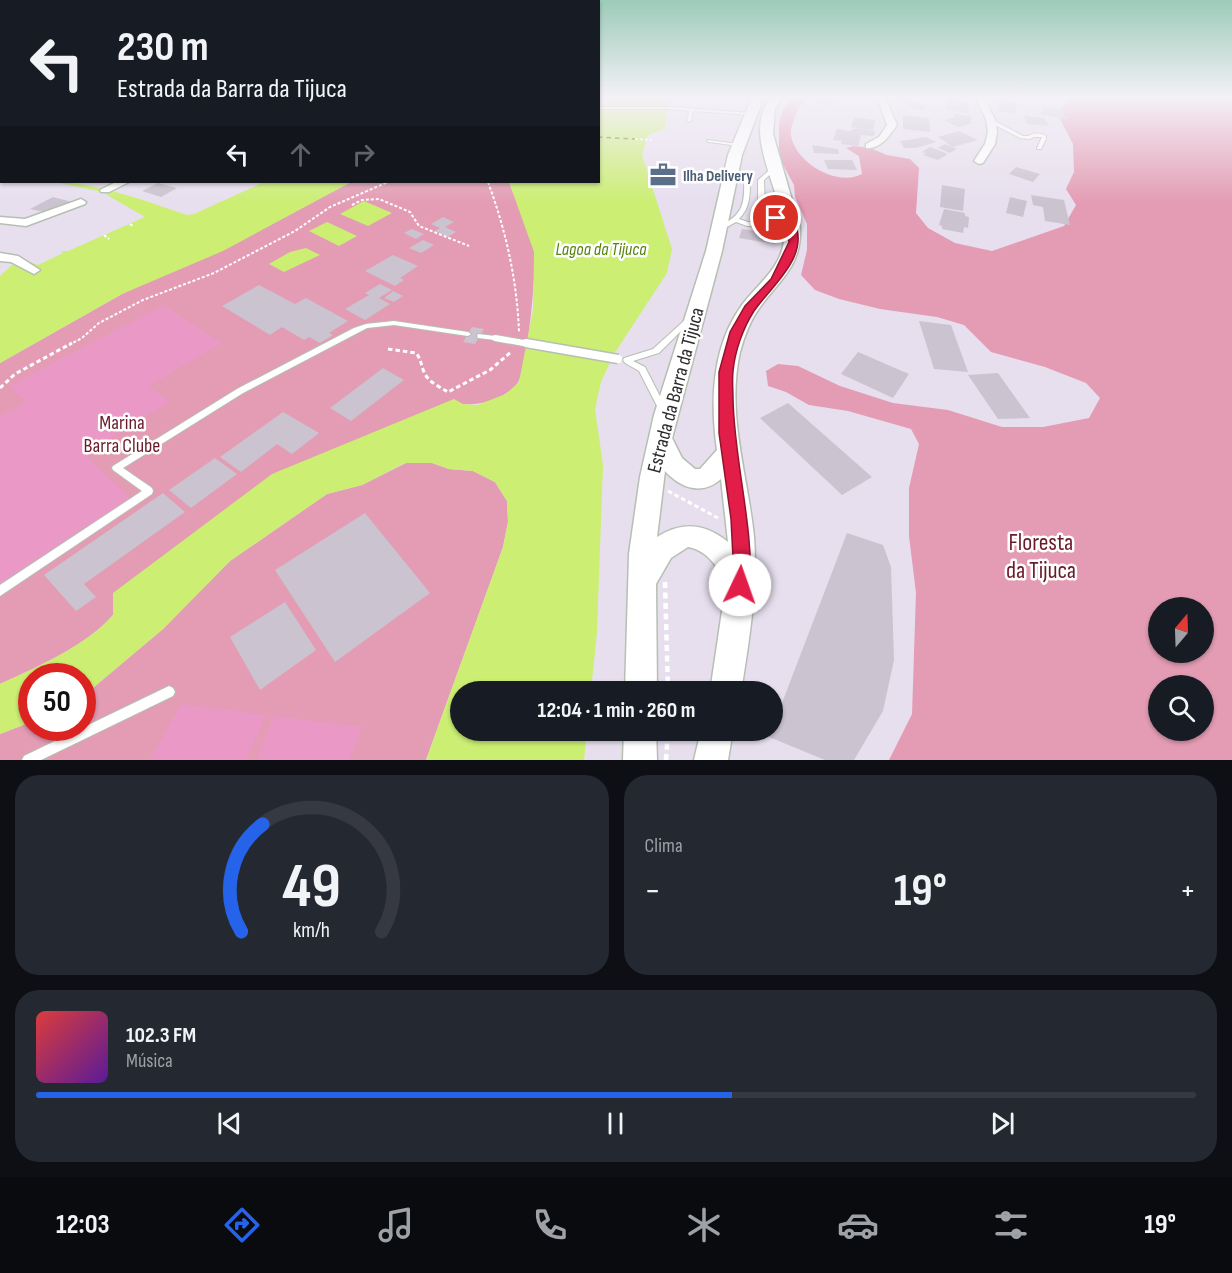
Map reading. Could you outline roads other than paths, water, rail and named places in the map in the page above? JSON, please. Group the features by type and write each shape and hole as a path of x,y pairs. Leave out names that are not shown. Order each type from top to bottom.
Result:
{"main road":[{"name":"Estrada da Barra da Tijuca","path":"641,681 641,584 645,519 660,438 693,315 714,251 735,156 744,132"},
{"path":"726,681 734,643 742,558 739,519 728,452 725,387 730,352 736,332 750,309 776,280 794,242 767,132"},
{"path":"735,156 743,148 750,146 763,148 773,162"},
{"path":"660,438 675,469 686,477 705,477 715,471 728,452"},
{"path":"641,584 653,561 666,544 684,536 694,536 711,543 726,556 740,585"},
{"path":"640,741 640,760"},
{"path":"711,760 715,741"}],"street":[{"path":"869,146 882,139 887,132"},
{"path":"979,161 987,153 992,132"},
{"path":"105,190 122,183"},
{"path":"0,220 26,223 81,202"},
{"path":"0,257 14,259 34,270"}],"lane":[{"path":"1013,132 1030,138 1033,135 1044,136 1039,148"},
{"path":"710,141 735,156 747,183 744,213 718,230"},
{"path":"736,220 761,225 760,180 773,162"},
{"path":"762,208 770,215 791,223"},
{"path":"623,360 656,351 693,315"},
{"path":"0,591 149,491 116,468 240,391 356,330 386,324 468,334"},
{"path":"480,336 623,360 642,369 665,414"},
{"path":"28,760 169,692"}],"water":[{"name":"Lagoa da Tijuca","path":"600,132 655,132 648,135 642,155 672,249 667,273 614,354 601,382 595,409 603,465 597,632 592,681 455,681 503,547 508,522 507,501 495,482 473,471 449,469 432,463 405,463 362,485 327,494 230,561 163,629 96,685 96,663 43,663 75,646 113,615 113,593 272,474 454,399 463,404 477,405 506,394 519,382 533,310 534,252 509,183 600,183"},
{"path":"60,183 104,189 187,215 194,214 262,183 349,183 223,251 122,294 0,363 0,276 12,265 24,260 38,265 63,253 61,251 68,251 145,217 102,192"},
{"path":"364,201 392,213 368,226 340,214"},
{"path":"327,222 357,236 339,246 309,231"},
{"path":"306,248 320,255 284,272 269,264 290,252"},
{"name":"Lagoa da Tijuca","path":"18,675 18,727 0,734 0,684"},
{"name":"Lagoa da Tijuca","path":"450,694 450,741 586,741 584,760 426,760"}],"place":[{"name":"Ilha Delivery","path":"663,175"}],"park label":[{"name":"Marina Barra Clube","path":"122,434"},
{"name":"Floresta da Tijuca","path":"1041,556"}]}
